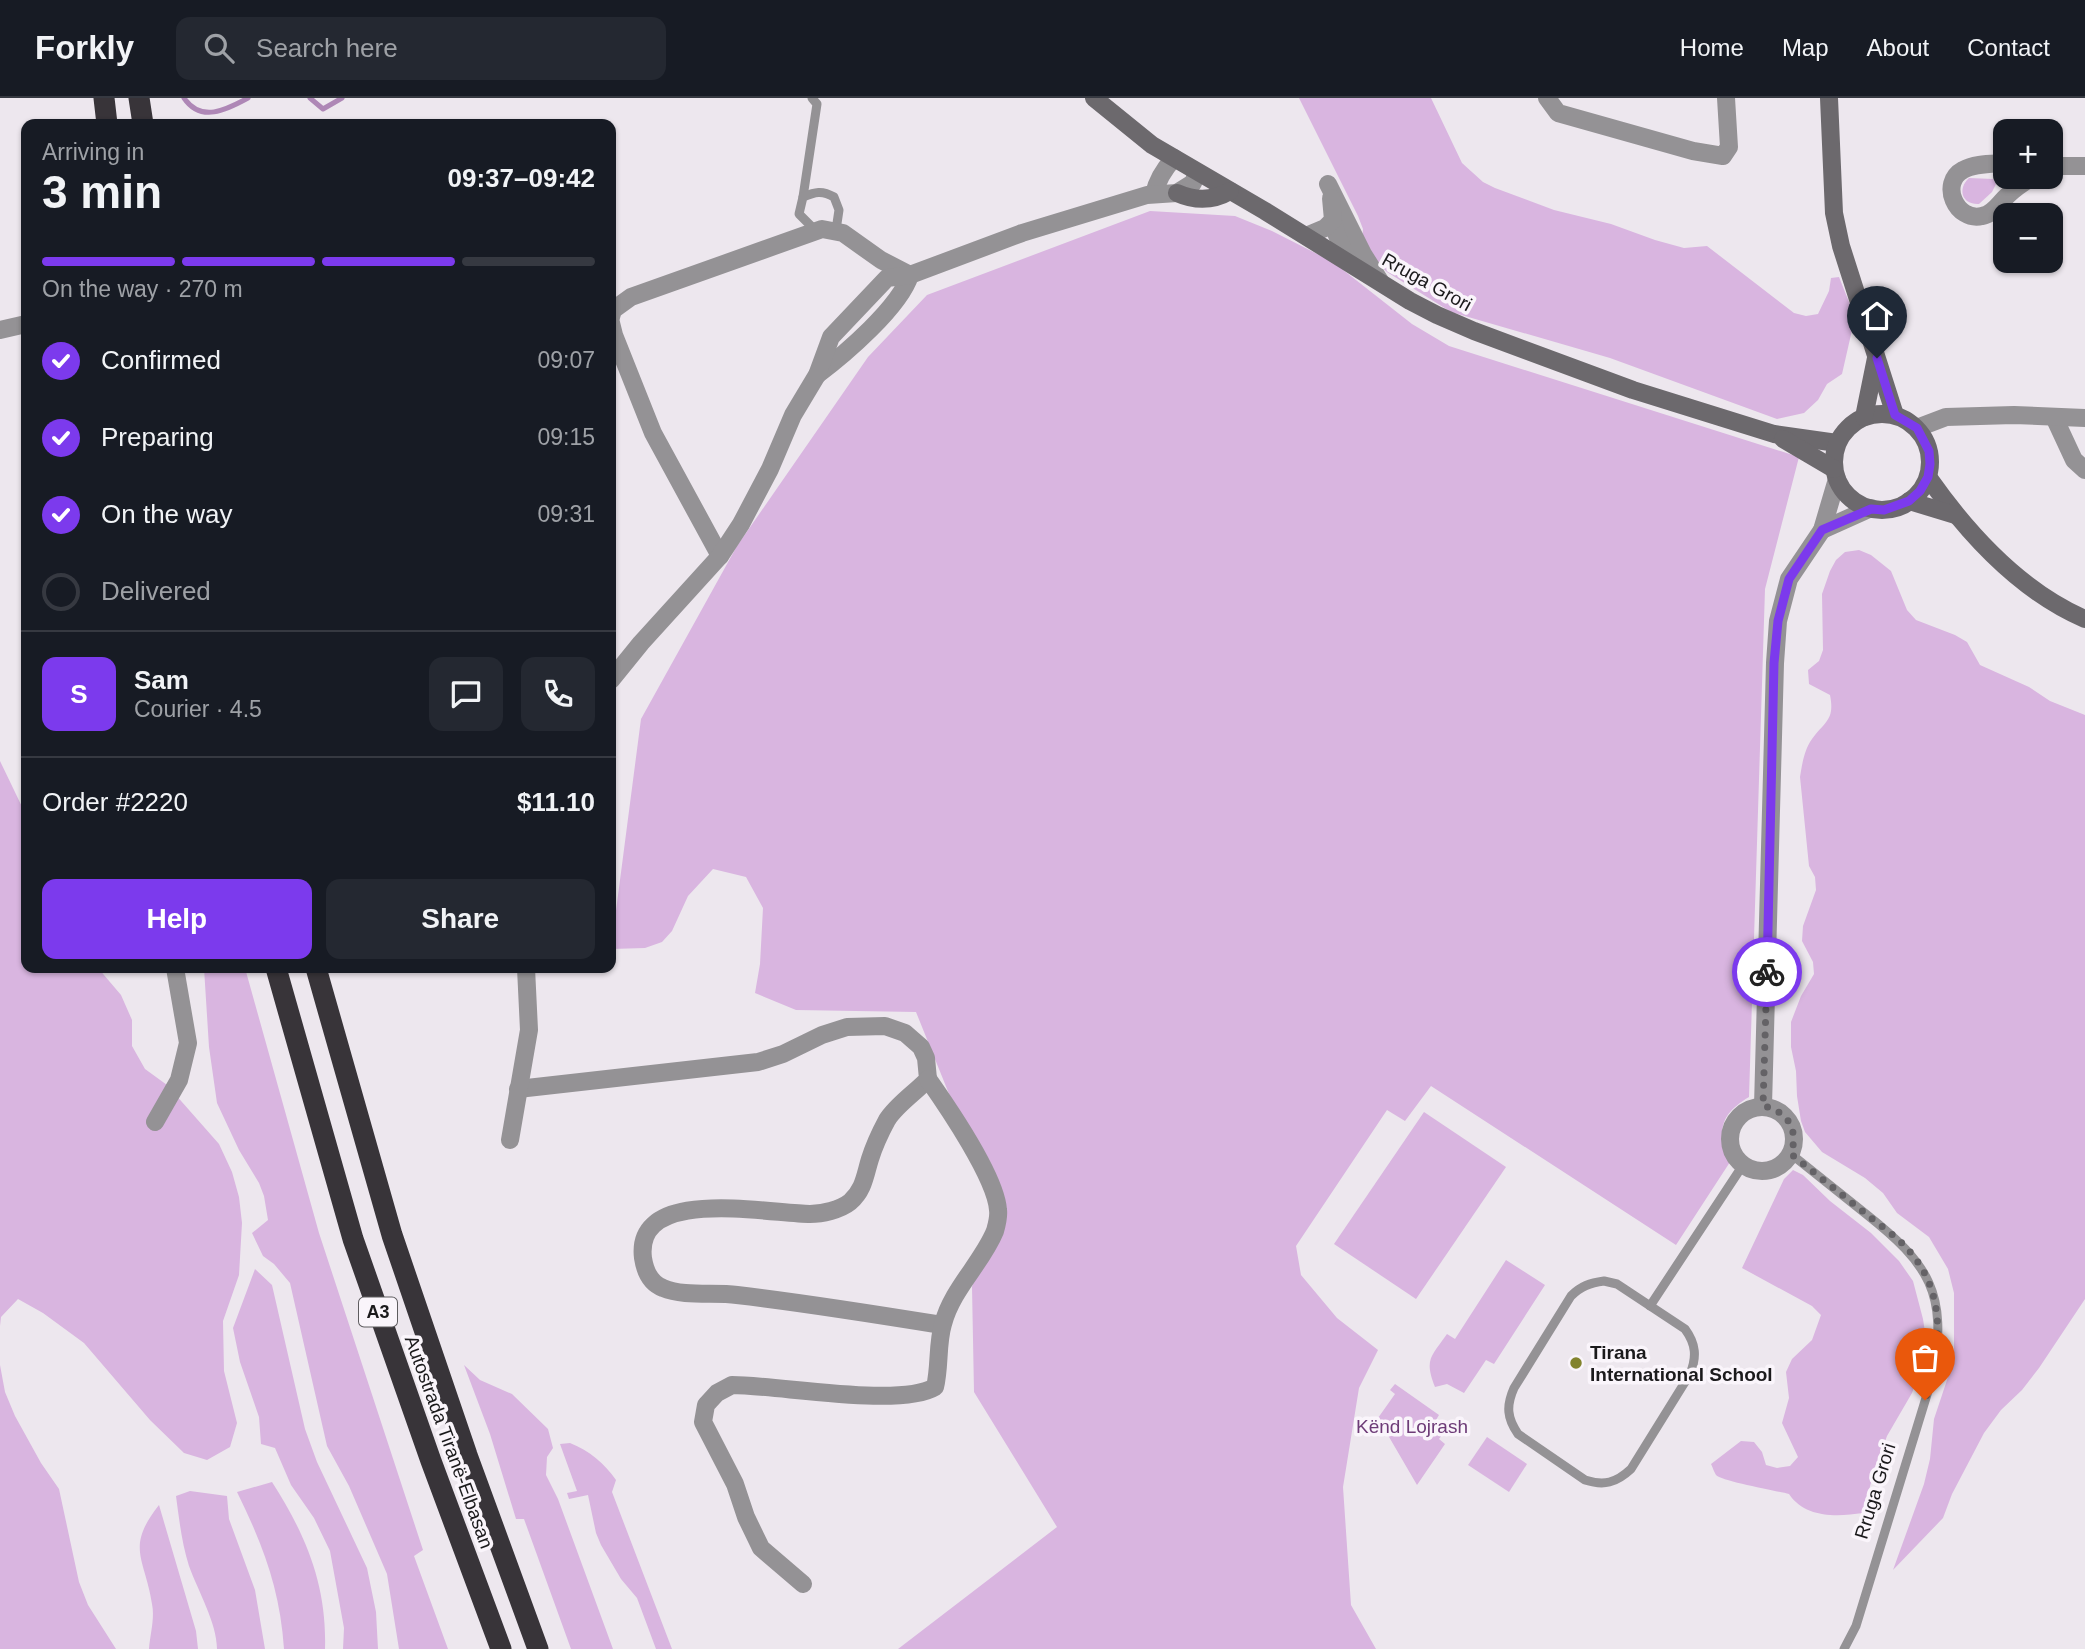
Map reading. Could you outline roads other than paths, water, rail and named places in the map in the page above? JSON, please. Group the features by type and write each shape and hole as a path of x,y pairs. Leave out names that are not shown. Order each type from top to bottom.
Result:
{"highway":[{"path":"104,98 106,119"},
{"path":"139,98 142,119"},
{"name":"Autostrada Tiranë-Elbasan","path":"277,973 353,1239 500,1649"},
{"name":"Autostrada Tiranë-Elbasan","path":"317,973 393,1235 467,1455 538,1649"}],"main road":[{"name":"Rruga Grori","path":"1094,98 1152,145 1174,159 1348,261 1410,301 1474,331 1633,390 1774,433 1837,443"},
{"path":"1829,98 1834,214 1841,246 1895,415"},
{"path":"1177,193 1189,198 1212,199 1230,191"},
{"path":"1864,417 1877,358"},
{"path":"1895,415 1917,428 1929,451 1928,477 1920,491 1909,501 1884,510 1871,509 1850,498 1836,474 1834,456 1837,443 1852,423 1864,417 1895,415"},
{"name":"Rruga Grori","path":"1774,433 1836,474"},
{"path":"1928,477 1955,515 1977,539 2031,587 2068,612 2085,619"},
{"path":"1909,501 1955,515"}],"street":[{"path":"1547,98 1558,113 1693,151 1723,156 1729,148 1726,98"},
{"path":"1154,194 1159,179 1174,159"},
{"path":"1993,164 1975,166 1958,173 1952,192 1961,212 1971,216 1983,216 1993,211 2016,189"},
{"path":"2063,167 2085,166"},
{"path":"616,674 640,643 720,556 741,524 770,469 793,415 817,375 831,337 887,278 910,275 1022,233 1154,194 1177,193 1193,183 1197,172"},
{"path":"1348,261 1336,233 1328,184 1363,254 1380,281"},
{"path":"1306,236 1325,228 1333,220"},
{"path":"616,308 620,303 640,293 814,230 836,229 881,260 910,275"},
{"path":"0,330 21,325"},
{"path":"616,340 653,433 720,556"},
{"path":"1917,428 1946,417 2014,415 2085,418"},
{"path":"2054,417 2074,460 2085,470"},
{"path":"1763,1106 1774,663 1778,621 1789,579 1822,530 1836,474"},
{"path":"1822,530 1871,509"},
{"path":"155,1122 179,1080 188,1043 176,973"},
{"path":"510,1140 529,1030 526,973"},
{"path":"518,1089 758,1062 847,1027 885,1026 905,1033 921,1047 926,1058 928,1079 948,1106 989,1179 999,1208 995,1232 948,1308 942,1325 938,1376 934,1387 924,1394 880,1395 732,1385 717,1393 706,1405 703,1422 735,1484 746,1517 761,1548 803,1584"},
{"path":"928,1079 889,1117 870,1160 864,1184 850,1202 830,1211 812,1214 729,1209 678,1212 659,1219 650,1229 644,1239 643,1258 649,1279 662,1288 678,1292 722,1293 823,1305 942,1325"},
{"path":"1763,1106 1774,1108 1790,1122 1795,1143 1791,1154 1775,1169 1753,1170 1743,1165 1731,1149 1731,1128 1744,1112 1763,1106"}],"lane":[{"path":"812,98 817,104 800,214 814,230"},
{"path":"803,197 815,192 825,192 834,197 839,210 836,229"},
{"name":"Rruga Grori","path":"1791,1154 1910,1251 1929,1282 1938,1321 1938,1348 1933,1375 1856,1626 1844,1649"},
{"path":"1650,1306 1743,1165"},
{"path":"1604,1281 1616,1284 1650,1306 1685,1329 1692,1339 1695,1363 1631,1469 1610,1483 1597,1484 1585,1480 1518,1434 1511,1424 1509,1399 1571,1296 1580,1288 1604,1281"}],"waterway":[{"path":"184,98 191,106 206,112 223,110 248,98"},
{"path":"310,98 323,109 342,98"}],"place":[{"name":"Tirana International School","path":"1576,1363"}],"park label":[{"name":"Kënd Lojrash","path":"1412,1426"}]}
